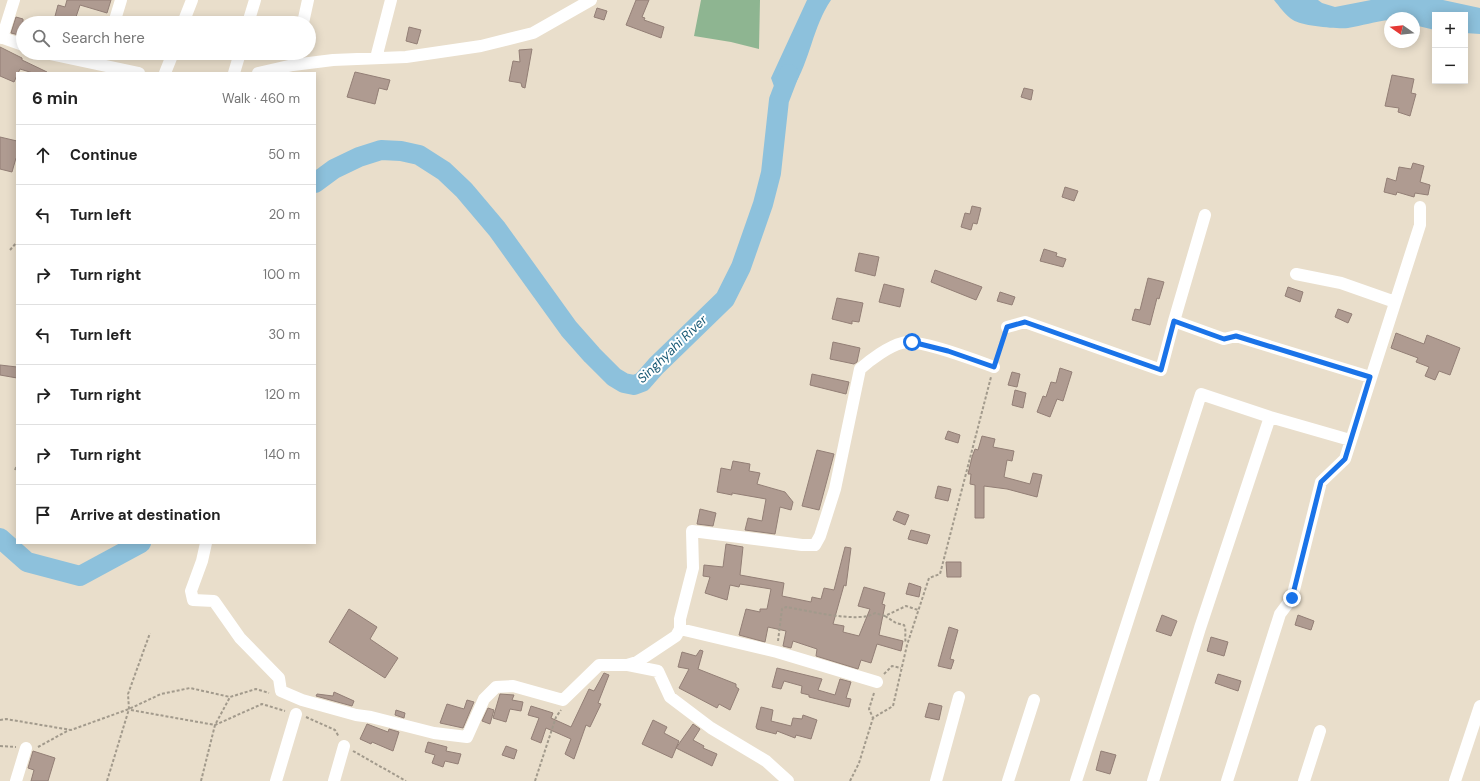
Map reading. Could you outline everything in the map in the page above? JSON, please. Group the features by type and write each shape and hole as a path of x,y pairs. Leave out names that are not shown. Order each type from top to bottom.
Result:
{"street":[{"path":"14,0 1,38 16,43"},
{"path":"116,16 121,0"},
{"path":"186,16 192,0"},
{"path":"250,16 255,0"},
{"path":"305,16 308,0"},
{"path":"376,58 391,0"},
{"path":"316,60 406,57 481,46 533,33 591,0"},
{"path":"106,60 120,71"},
{"path":"165,72 170,60"},
{"path":"234,72 238,60"},
{"path":"261,72 292,60"},
{"path":"1227,781 1280,614 1292,598 1321,482 1345,459 1370,377 1420,225 1420,207"},
{"path":"1007,327 1025,322 1161,370 1205,215"},
{"path":"1296,274 1341,283 1395,302"},
{"path":"1174,321 1224,339 1236,336 1370,377"},
{"path":"627,665 637,662 676,636 680,629 680,620 693,568 692,531 802,545 815,545 820,536 835,489 860,369 869,360 902,342 912,342 948,351 994,367"},
{"path":"1076,781 1201,394 1270,417 1350,440"},
{"path":"1153,781 1200,628 1270,417"},
{"path":"206,544 202,561 191,591 193,600 214,601 240,638 279,678 281,691 302,700 338,711 371,717 434,733 468,737 484,699 496,687 513,686 563,700 599,665 627,665 658,671 670,697 711,728 766,761 788,781"},
{"path":"680,629 777,652 877,682"},
{"path":"936,781 959,697"},
{"path":"1008,781 1034,700"},
{"path":"1455,781 1480,706"},
{"path":"276,781 296,714"},
{"path":"1304,781 1320,731"},
{"path":"334,781 344,746"},
{"path":"16,781 26,748"}],"path":[{"path":"10,250 16,243"},
{"path":"850,781 859,763 873,718 892,706 907,645 929,578 940,574 994,367 1007,327"},
{"path":"885,616 906,606 918,610"},
{"path":"777,652 782,609 786,607 854,619 871,616 875,613 885,616 896,623 904,625 906,629 904,638 907,645"},
{"path":"107,781 130,709 128,694 150,633"},
{"path":"873,718 869,709 877,682 892,666 901,668"},
{"path":"0,746 26,748 36,747 70,730 130,709 161,694 190,688 230,697 256,689 274,694"},
{"path":"535,781 556,717 572,692"},
{"path":"201,781 215,725 230,697"},
{"path":"130,709 215,725 262,704"},
{"path":"0,720 6,718 70,730"}],"green space":[{"path":"701,0 760,0 759,49 731,42 694,36"}],"water":[{"path":"807,0 831,0 820,21 799,78 792,90 779,100 771,78"},
{"path":"1274,0 1318,0 1322,3 1335,7 1371,0 1443,0 1480,8 1480,34 1468,33 1468,12 1432,12 1432,29 1420,26 1420,12 1384,12 1384,21 1348,28 1336,28 1297,22 1283,11"}],"building":[{"path":"67,0 111,0 107,13 80,5 76,16 55,16 58,5 65,7"},
{"path":"636,0 649,0 642,17 645,18 644,20 664,27 661,38 626,25"},
{"path":"597,8 607,11 604,20 594,17"},
{"path":"16,17 16,34 11,33"},
{"path":"409,27 421,30 417,44 406,41"},
{"path":"0,47 16,55 16,60 22,60 47,72 30,72 20,69 19,72 16,72 14,82 0,76"},
{"path":"532,49 525,88 522,87 521,83 509,81 513,61 520,62 519,50"},
{"path":"355,72 390,80 387,90 379,88 375,104 347,97"},
{"path":"1392,75 1414,79 1411,93 1416,94 1410,116 1398,112 1399,108 1385,106"},
{"path":"1024,88 1033,90 1031,100 1021,97"},
{"path":"0,137 16,141 16,158 12,172 0,169"},
{"path":"1413,163 1424,166 1420,182 1430,185 1428,195 1415,193 1414,197 1397,192 1396,195 1384,192 1387,178 1396,181 1399,167 1411,169"},
{"path":"1065,187 1078,191 1074,201 1062,197"},
{"path":"972,206 981,208 977,224 973,223 971,230 961,227 965,213 970,214"},
{"path":"1044,249 1057,253 1056,256 1066,259 1063,267 1040,261"},
{"path":"859,253 879,257 875,276 855,271"},
{"path":"935,270 982,287 976,300 931,282"},
{"path":"1148,278 1164,282 1159,299 1157,298 1150,325 1132,320 1135,309 1140,310"},
{"path":"884,284 904,289 900,307 879,302"},
{"path":"1288,287 1303,292 1300,302 1285,296"},
{"path":"1000,292 1015,297 1012,305 997,301"},
{"path":"837,298 863,303 859,322 852,321 852,324 832,319"},
{"path":"1338,309 1352,314 1348,323 1335,317"},
{"path":"1396,333 1424,344 1427,335 1460,348 1450,375 1439,371 1435,380 1425,376 1429,367 1416,362 1418,358 1391,348"},
{"path":"833,342 860,348 857,362 854,364 830,359"},
{"path":"0,365 16,367 16,378 0,375"},
{"path":"1060,368 1072,372 1063,401 1057,399 1050,417 1037,412 1043,396 1046,397 1051,382 1056,383"},
{"path":"1012,372 1020,374 1017,387 1008,385"},
{"path":"812,374 849,382 846,394 810,385"},
{"path":"1015,390 1026,393 1023,408 1012,405"},
{"path":"948,431 960,435 958,443 945,439"},
{"path":"982,436 995,439 993,447 1014,451 1012,461 1007,460 1004,477 1030,484 1033,473 1042,475 1037,497 1007,489 984,486 984,518 975,518 975,485 970,484 971,474 968,474 972,457 975,449 978,450"},
{"path":"817,450 834,454 819,510 802,506"},
{"path":"733,461 750,464 749,471 760,473 757,484 785,492 793,502 791,510 780,507 775,534 745,530 748,518 762,521 766,499 717,492 721,468 731,470"},
{"path":"938,486 951,489 948,501 935,498"},
{"path":"700,509 716,513 713,526 697,524"},
{"path":"897,511 909,515 905,525 893,520"},
{"path":"911,530 930,535 927,544 908,539"},
{"path":"726,544 743,547 740,575 784,583 782,596 811,602 812,597 821,599 824,588 834,590 845,547 851,548 846,586 844,585 833,624 844,626 843,632 859,636 870,609 858,606 864,587 885,593 882,604 885,605 879,635 903,641 901,651 877,644 871,663 861,660 858,669 816,656 817,649 793,641 791,648 783,646 786,631 768,627 765,642 739,635 746,609 760,612 760,609 767,609 771,589 740,584 739,587 730,585 727,600 705,593 710,577 703,576 704,565 723,567"},
{"path":"946,562 961,562 961,577 947,577"},
{"path":"909,583 921,587 919,597 906,594"},
{"path":"349,609 377,627 370,639 398,658 385,678 329,642"},
{"path":"1162,615 1177,621 1171,636 1156,631"},
{"path":"1298,615 1314,621 1311,630 1295,625"},
{"path":"949,627 958,630 950,659 954,660 951,669 938,666"},
{"path":"1211,637 1228,642 1224,656 1207,651"},
{"path":"700,650 703,651 698,669 736,684 736,687 739,689 730,710 719,704 717,708 679,688 689,669 678,667 682,652 696,656"},
{"path":"777,668 822,679 818,690 835,695 840,679 851,682 846,698 851,699 849,707 809,697 809,695 801,693 802,686 784,681 781,689 772,687"},
{"path":"604,673 609,675 598,703 601,704 590,727 586,725 574,759 565,754 571,739 546,728 541,743 531,739 539,718 528,715 531,706 553,713 551,718 571,727 589,689 594,691"},
{"path":"1218,674 1241,681 1238,691 1215,683"},
{"path":"334,692 354,701 352,706 316,696 317,694 333,696"},
{"path":"500,694 514,695 512,700 523,702 521,711 510,709 506,722 493,718"},
{"path":"467,700 474,702 463,728 440,723 447,704 464,709"},
{"path":"929,703 942,706 939,720 925,717"},
{"path":"761,707 773,710 771,721 791,726 793,718 802,719 803,715 817,720 811,739 796,735 795,738 777,731 776,734 757,729 756,727"},
{"path":"488,708 494,710 490,724 482,721"},
{"path":"396,710 405,713 404,718 395,715"},
{"path":"653,720 667,727 664,733 679,741 672,758 642,744"},
{"path":"367,724 388,732 389,729 399,732 393,751 372,742 371,744 360,739"},
{"path":"693,724 700,729 693,740 704,746 703,748 717,754 712,766 676,748"},
{"path":"428,742 447,747 446,751 461,754 458,764 445,761 443,767 432,763 435,755 425,752"},
{"path":"506,746 517,750 514,759 502,755"},
{"path":"33,751 55,758 48,781 31,781 34,770 28,768"},
{"path":"1101,751 1116,755 1110,774 1096,770"}],"waterway":[{"name":"Singhyahi River","path":"316,182 334,169 359,157 381,150 401,151 419,155 444,171 464,190 497,229 569,329 592,355 614,377 624,383 634,385 642,382 656,366 725,299 741,267 763,204 771,173 779,100 789,74"},
{"name":"Singhyahi River","path":"0,538 27,562 80,576 139,544"}],"route":[{"path":"912,342 948,351 994,367 1007,327 1025,322 1161,370 1174,321 1224,339 1236,336 1370,377 1345,459 1321,482 1292,598"}]}
